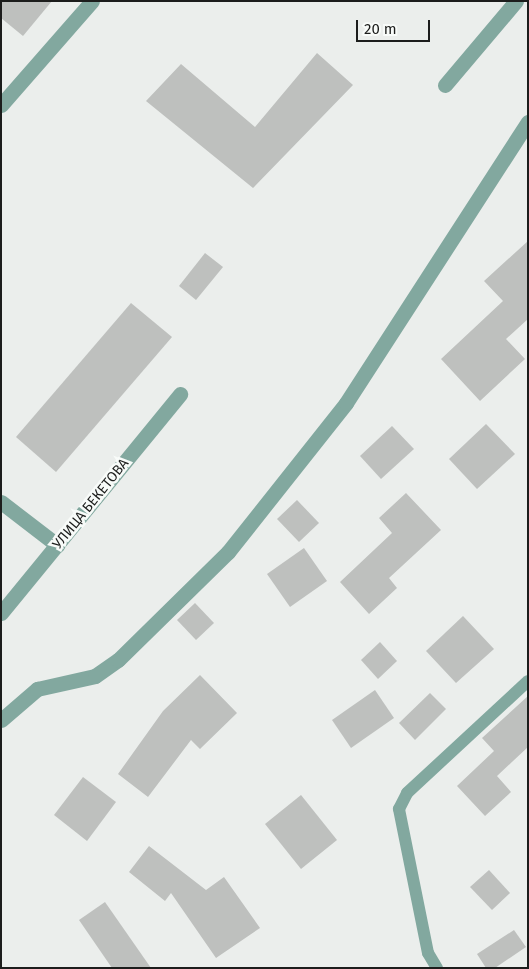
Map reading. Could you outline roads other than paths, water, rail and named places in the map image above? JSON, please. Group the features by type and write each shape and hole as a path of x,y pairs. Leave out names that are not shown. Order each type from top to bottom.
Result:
{"street":[{"path":"1,105 92,1"},
{"path":"445,85 516,1"},
{"path":"1,720 37,689 96,676 118,660 228,552 351,395 528,122"},
{"name":"УЛИЦА БЕКЕТОВА","path":"1,613 180,394"},
{"path":"1,502 57,545"}],"lane":[{"path":"437,968 428,953 399,809 407,793 528,681"}]}
